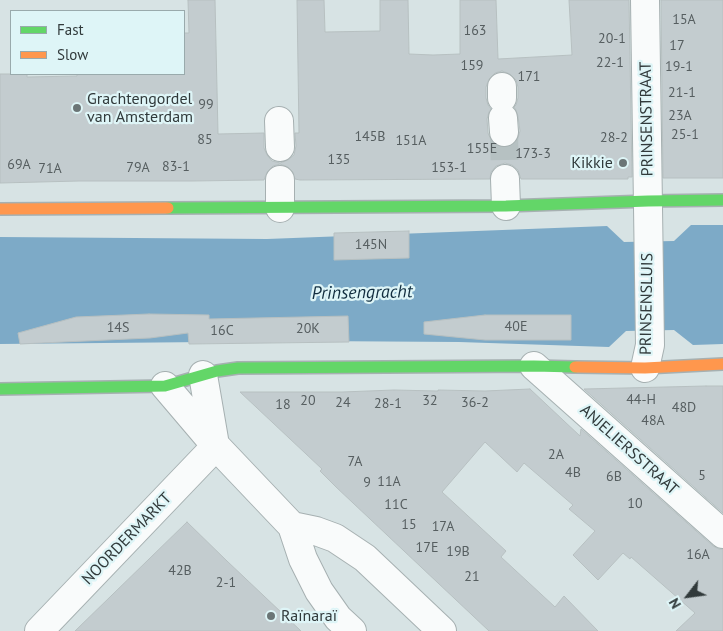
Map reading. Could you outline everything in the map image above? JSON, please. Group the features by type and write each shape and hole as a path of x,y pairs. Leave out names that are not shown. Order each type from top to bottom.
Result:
{"street":[{"name":"PRINSENSTRAAT","path":"645,0 648,238"},
{"path":"505,179 506,206"},
{"path":"280,180 280,208"},
{"path":"0,210 506,206 723,200"},
{"name":"PRINSENSLUIS","path":"647,357 648,238"},
{"path":"0,389 165,386 217,371 238,368 534,366 647,357 723,364"},
{"name":"ANJELIERSSTRAAT","path":"534,366 723,534"},
{"path":"203,375 216,446"},
{"path":"165,386 216,446 292,526 303,559 319,591 338,618 352,631"},
{"name":"NOORDERMARKT","path":"39,631 216,446"},
{"path":"292,526 316,531 335,538 365,558 442,631"}],"water":[{"name":"Prinsengracht","path":"691,225 723,225 723,344 693,345 674,330 626,331 609,347 459,342 311,341 0,344 0,237 267,239 607,226 624,242 674,241"}],"building":[{"path":"188,0 215,0 218,134 264,133 264,148 267,155 272,161 280,163 294,155 296,146 295,133 299,133 297,0 324,0 325,32 380,31 380,0 408,0 409,54 433,55 460,54 460,0 496,0 498,59 572,55 569,0 629,0 632,177 628,177 628,179 521,179 518,170 512,165 505,163 496,166 491,172 490,179 300,180 295,179 293,172 288,167 280,164 273,166 267,172 264,180 0,183 0,74 27,75 27,77 185,75 185,33 189,33","holes":["502,71 510,74 516,80 518,98 514,107 518,116 520,131 513,145 505,148 497,146 491,140 488,133 487,119 491,109 486,98 486,87 489,79 495,73"]},
{"path":"661,0 723,0 723,178 663,178"},
{"path":"409,231 409,258 334,260 334,233"},
{"path":"149,314 209,315 209,319 348,316 349,342 189,344 188,333 150,338 20,344 18,333 76,317"},
{"path":"485,315 571,315 571,340 485,340 424,334 424,322"},
{"path":"723,386 723,513 584,389"},
{"path":"530,389 580,436 581,429 713,546 723,549 723,631 676,631 695,613 631,557 630,559 623,553 598,580 573,555 595,531 569,509 573,505 524,463 517,472 485,442 442,492 506,551 501,557 555,607 564,596 598,631 489,631 336,487 320,471 322,469 240,392 485,391"},
{"path":"187,522 227,561 301,631 75,631"}],"tunnel":[{"path":"504,132 505,179"}],"traffic: fast":[{"path":"168,208 506,206 723,200"},
{"path":"0,389 165,386 217,371 238,368 575,367"}],"traffic: slow":[{"path":"0,209 168,208"},
{"path":"575,367 645,368 723,364"}],"place":[{"name":"Grachtengordel van Amsterdam","path":"77,108"},
{"name":"Kikkie","path":"623,163"},
{"name":"Raïnaraï","path":"271,616"}]}
